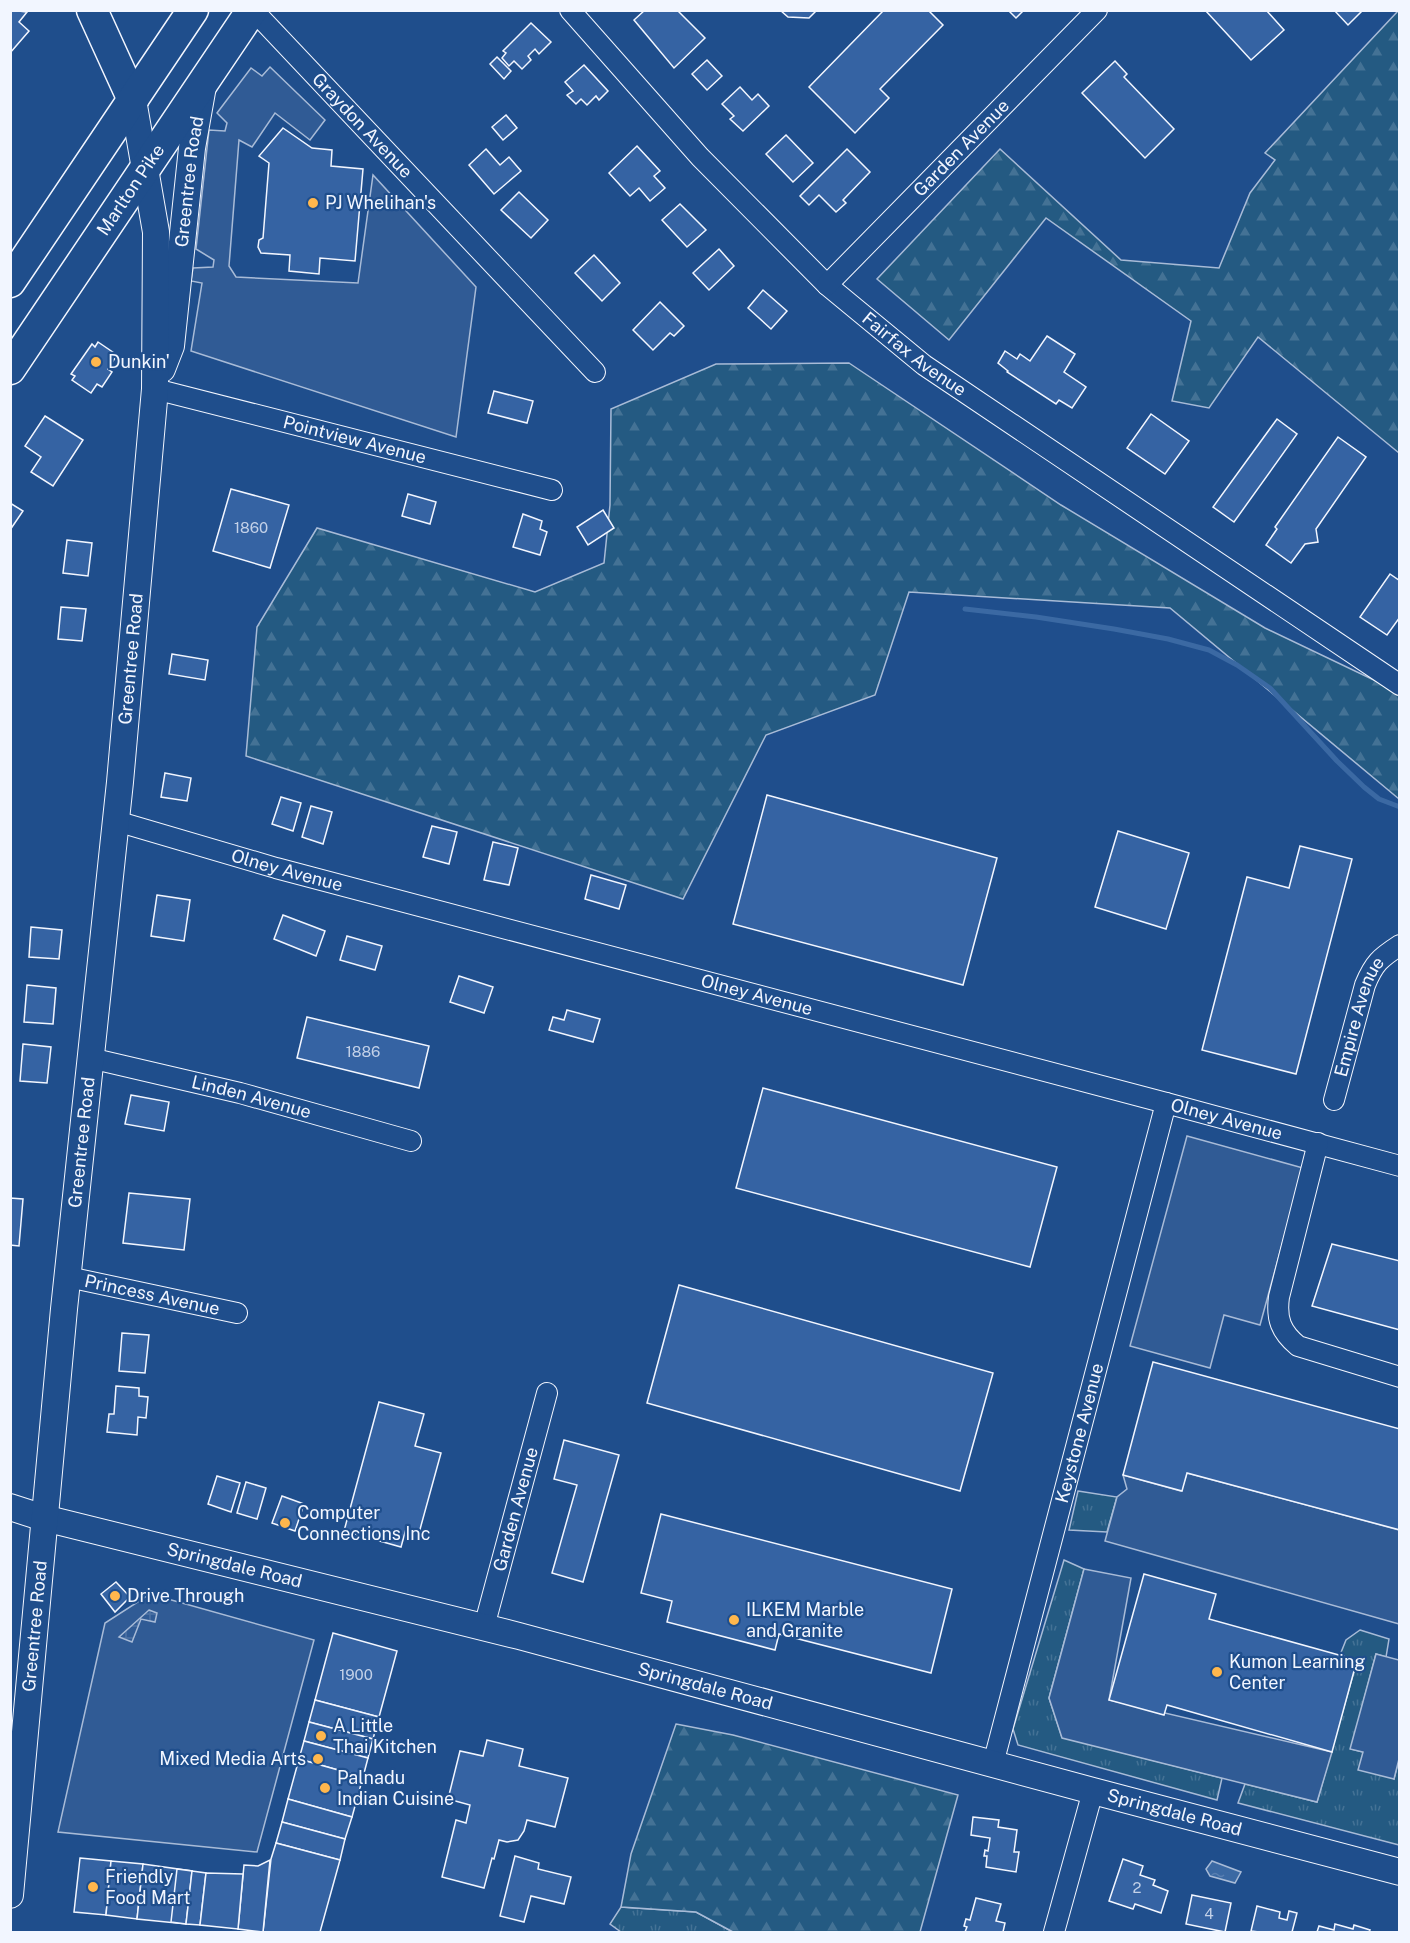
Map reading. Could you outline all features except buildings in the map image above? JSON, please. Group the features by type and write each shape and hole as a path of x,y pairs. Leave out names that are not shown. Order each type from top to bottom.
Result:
{"highway":[{"path":"92,10 133,100"},
{"path":"10,282 193,10"},
{"name":"Marlton Pike","path":"10,369 252,10"}],"main road":[{"name":"Greentree Road","path":"155,390 171,346 192,148 204,79"},
{"name":"Greentree Road","path":"10,1895 44,1518 116,821 155,390 156,232 133,100"},
{"name":"Springdale Road","path":"10,1507 44,1518 484,1627 1400,1872"}],"street":[{"name":"Graydon Avenue","path":"252,10 595,372"},
{"name":"Fairfax Avenue","path":"570,10 700,157 826,285 924,365 1400,685"},
{"name":"Garden Avenue","path":"826,285 1097,10"},
{"name":"Pointview Avenue","path":"155,390 552,490"},
{"name":"Olney Avenue","path":"116,821 299,874 1166,1102 1400,1166"},
{"name":"Empire Avenue","path":"1334,1100 1365,985 1378,961 1400,945"},
{"name":"Linden Avenue","path":"90,1058 240,1093 411,1142"},
{"name":"Keystone Avenue","path":"993,1764 1166,1102"},
{"path":"1318,1143 1279,1297 1277,1309 1281,1324 1287,1337 1298,1346 1400,1377"},
{"name":"Princess Avenue","path":"68,1277 237,1313"},
{"name":"Garden Avenue","path":"484,1627 547,1394"},
{"path":"1054,1932 1093,1791"}],"green space":[{"path":"1400,11 1399,453 1258,337 1209,408 1172,401 1191,321 1046,218 949,340 877,279 1000,149 1121,260 1219,268 1250,193 1275,160 1265,153"},
{"path":"849,363 1061,505 1265,628 1399,692 1399,799 1170,608 909,592 875,695 766,735 683,899 246,756 257,627 317,528 535,592 604,563 610,505 611,409 716,364"},
{"path":"1078,1491 1117,1497 1107,1532 1069,1530"},
{"path":"1064,1560 1084,1569 1049,1698 1062,1737 1222,1778 1217,1800 1018,1745 1013,1729"},
{"path":"1360,1630 1389,1639 1386,1657 1376,1654 1351,1749 1363,1752 1394,1779 1399,1759 1399,1845 1238,1803 1245,1784 1317,1802 1357,1661 1340,1655 1346,1640"},
{"path":"676,1724 733,1735 958,1795 920,1932 733,1932 696,1912 621,1907 631,1854"},
{"path":"621,1907 696,1912 733,1932 621,1932 610,1924"}],"shaded area":[{"path":"270,67 325,120 310,140 275,113 252,147 239,140 229,266 236,277 358,283 373,175 476,287 456,437 191,351 202,283 191,281 193,268 213,267 214,260 196,249 209,130 225,131 227,123 217,113 251,68 262,76"},
{"path":"1187,1136 1303,1168 1260,1325 1224,1315 1210,1368 1130,1346"},
{"path":"1187,1473 1399,1530 1399,1624 1105,1541 1117,1497 1127,1489 1123,1475 1181,1491"},
{"path":"1084,1569 1131,1578 1109,1700 1332,1752 1317,1802 1062,1738 1049,1698"},
{"path":"150,1594 314,1640 257,1852 58,1832 105,1623"},
{"path":"149,1610 157,1613 155,1622 141,1619 132,1642 119,1637"},
{"path":"1376,1654 1399,1660 1399,1759 1394,1779 1358,1770 1363,1752 1350,1749"}],"water":[{"path":"1212,1861 1241,1872 1235,1883 1210,1876 1206,1869"}],"waterway":[{"path":"965,609 1114,629 1168,639 1209,650 1237,665 1270,688 1364,787 1379,799 1400,807"}],"place":[{"name":"PJ Whelihan's","path":"313,203"},
{"name":"Dunkin'","path":"96,362"},
{"name":"Computer Connections Inc","path":"285,1523"},
{"name":"Drive Through","path":"115,1596"},
{"name":"ILKEM Marble and Granite","path":"734,1620"},
{"name":"Kumon Learning Center","path":"1217,1672"},
{"name":"A Little Thai Kitchen","path":"321,1736"},
{"name":"Mixed Media Arts","path":"318,1759"},
{"name":"Palnadu Indian Cuisine","path":"325,1788"},
{"name":"Friendly Food Mart","path":"93,1887"}]}
